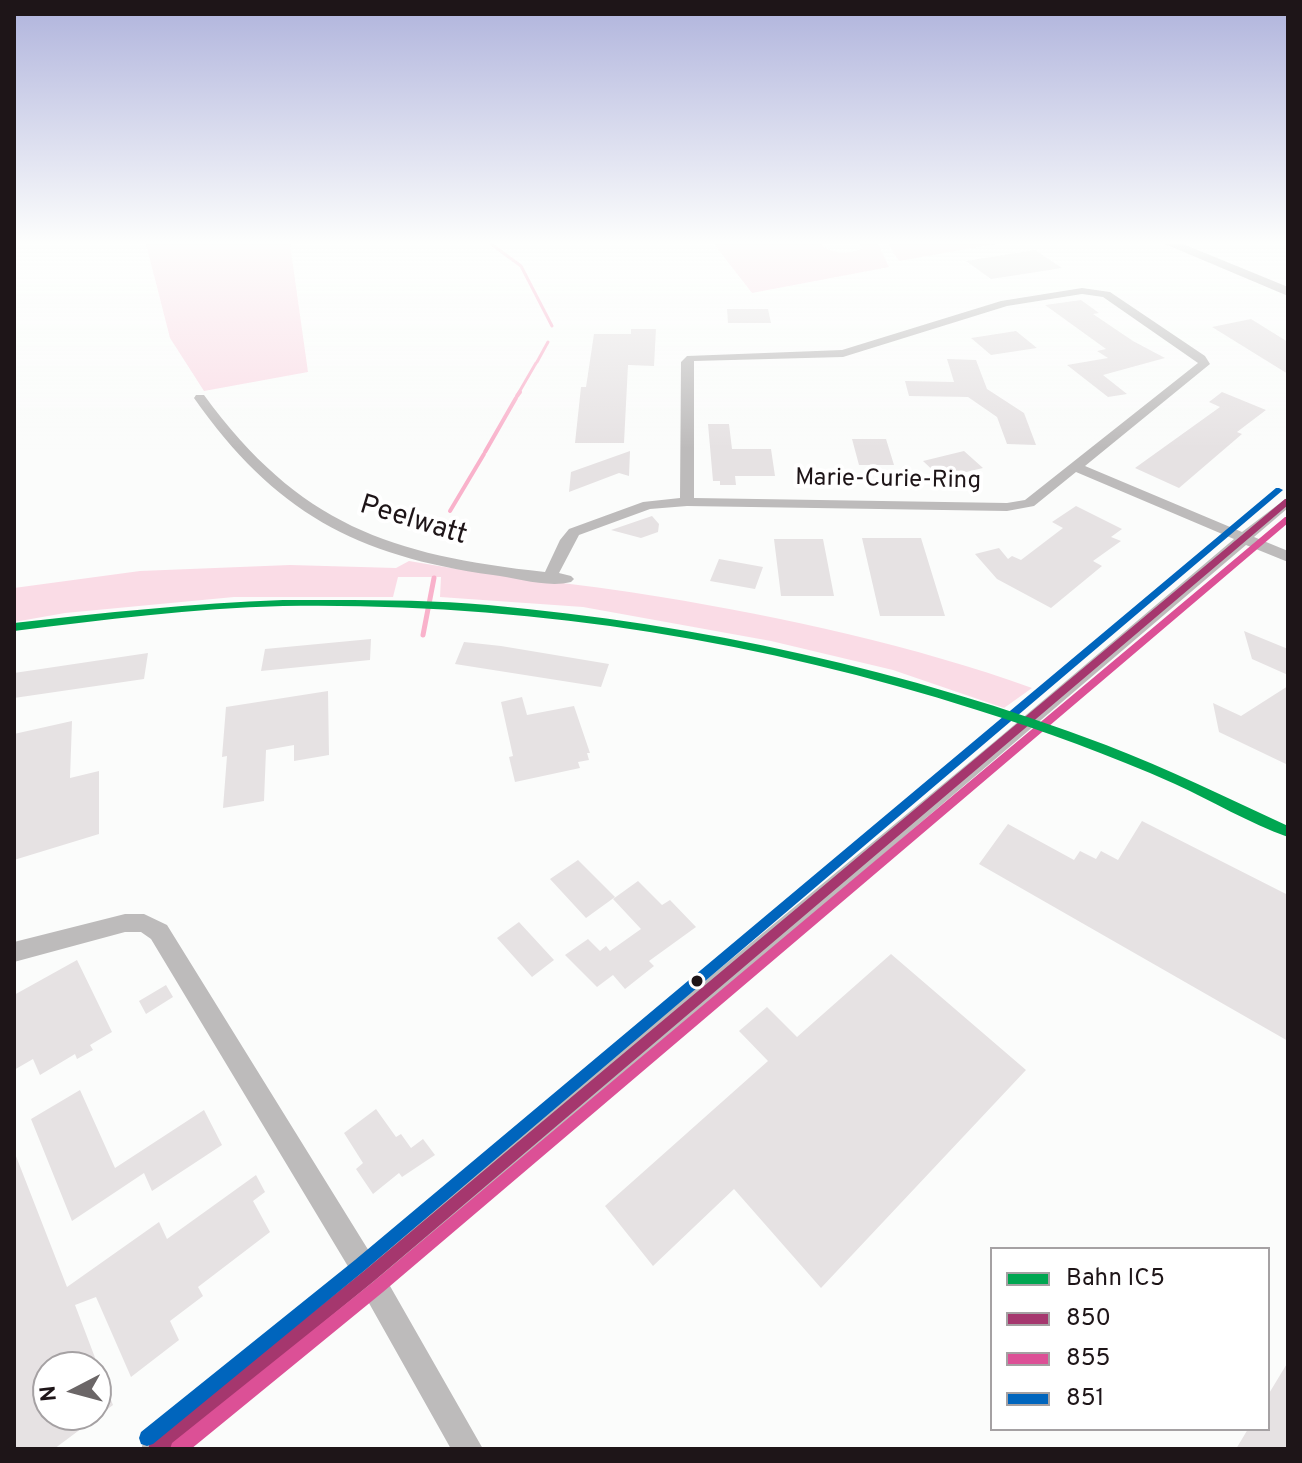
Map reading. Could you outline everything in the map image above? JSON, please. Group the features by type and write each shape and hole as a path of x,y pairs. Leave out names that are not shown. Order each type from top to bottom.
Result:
{"street":[{"name":"Marie-Curie-Ring","path":"687,502 687,362 691,358 843,353 975,312"},
{"name":"Marie-Curie-Ring","path":"558,578 567,540 574,532 648,505 687,502 1007,507 1029,503 1204,364 1201,358 1130,312"},
{"name":"Peelwatt","path":"200,398 260,472 317,514 357,536 424,558 558,578"},
{"path":"1074,466 1288,557"},
{"path":"156,1449 369,1276 1058,699 1288,501"},
{"path":"14,952 125,923 144,923 159,932 369,1276 468,1449"}],"shaded area":[{"path":"163,312 300,312 308,372 204,391 170,338"},
{"path":"409,561 629,592 754,614 896,646 1032,688 1004,708 893,670 771,641 583,607 440,597 441,577 398,577 393,597 234,597 65,613 14,622 14,588 140,571 290,565 396,568"}],"building":[{"path":"727,312 769,312 771,323 728,323"},
{"path":"1055,312 1098,312 1093,314 1165,358 1103,375 1127,394 1108,397 1067,365 1108,358 1097,351 1106,349"},
{"path":"1251,319 1288,342 1288,374 1212,327"},
{"path":"631,329 656,329 654,366 628,365 624,443 575,443 581,387 586,387 594,334 631,334"},
{"path":"1016,331 1037,348 991,355 971,338"},
{"path":"947,359 976,360 987,389 1024,413 1036,445 1007,444 997,417 968,397 909,396 905,381 954,382"},
{"path":"1222,392 1266,410 1237,432 1242,434 1179,488 1135,468 1220,407 1209,402"},
{"path":"708,424 729,424 732,449 771,449 775,476 735,476 736,485 720,485 720,481 713,481"},
{"path":"852,439 886,439 894,465 859,465"},
{"path":"630,451 629,476 619,473 569,492 571,472"},
{"path":"964,451 983,468 941,478 923,461"},
{"path":"1076,506 1122,529 1111,537 1121,541 1093,561 1102,566 1051,608 997,579 975,554 999,548 1008,559 1012,556 1021,560 1063,528 1052,522"},
{"path":"652,516 659,524 658,532 641,538 611,530"},
{"path":"862,538 921,538 945,616 880,616"},
{"path":"774,539 823,539 834,596 781,596"},
{"path":"719,559 763,567 755,589 710,581"},
{"path":"1244,631 1288,649 1288,675 1252,659"},
{"path":"371,639 370,660 261,671 265,649"},
{"path":"464,642 609,664 601,687 455,664"},
{"path":"148,653 144,679 14,698 14,673"},
{"path":"1288,686 1288,765 1219,732 1213,703 1241,716"},
{"path":"328,691 329,755 294,761 294,745 266,750 264,801 223,808 227,756 222,757 226,707"},
{"path":"522,697 527,715 574,706 590,753 587,753 589,760 578,762 580,768 515,782 509,757 513,756 501,702"},
{"path":"72,721 70,778 99,771 99,834 14,860 14,734"},
{"path":"1142,821 1288,895 1288,1041 979,864 1008,824 1074,860 1080,851 1096,859 1101,851 1118,860"},
{"path":"578,860 615,897 586,918 550,879"},
{"path":"638,881 662,905 670,900 696,927 649,961 654,966 625,989 613,975 597,987 565,955 588,939 600,951 606,946 610,951 641,929 613,899"},
{"path":"519,922 554,960 532,977 497,938"},
{"path":"891,954 1026,1070 821,1288 734,1189 653,1266 605,1206 768,1061 739,1031 767,1007 797,1037"},
{"path":"77,960 112,1032 90,1045 93,1050 77,1059 75,1054 40,1075 33,1059 14,1070 14,995"},
{"path":"166,985 173,997 146,1014 139,1001"},
{"path":"80,1090 115,1168 204,1110 222,1145 152,1191 144,1173 72,1221 31,1119"},
{"path":"376,1109 396,1137 401,1134 411,1148 423,1139 435,1155 402,1177 399,1173 373,1194 356,1169 363,1163 344,1133"},
{"path":"14,1151 67,1287 159,1222 167,1239 256,1175 265,1192 253,1201 270,1232 198,1287 203,1296 170,1321 179,1340 131,1377 96,1297 75,1305 92,1351 32,1351 32,1431 78,1431 54,1449 14,1449"},
{"path":"1288,1362 1288,1449 1236,1449 1247,1431 1270,1431 1270,1392"}],"waterway":[{"path":"545,312 552,326"},
{"path":"537,362 548,342"},
{"path":"518,394 536,363"},
{"path":"517,396 520,392"},
{"path":"485,452 516,398"},
{"path":"450,511 484,454"},
{"path":"423,635 434,578"}],"rail line":[{"name":"IC5","path":"14,627 216,606 384,603 485,608 686,634 786,654 981,706 1131,760 1288,832"}],"transit line":[{"name":"851","path":"147,1438 360,1265 1279,490"},
{"name":"850","path":"156,1449 369,1276 1288,501"},
{"name":"855","path":"178,1449 378,1287 1288,519"}]}
